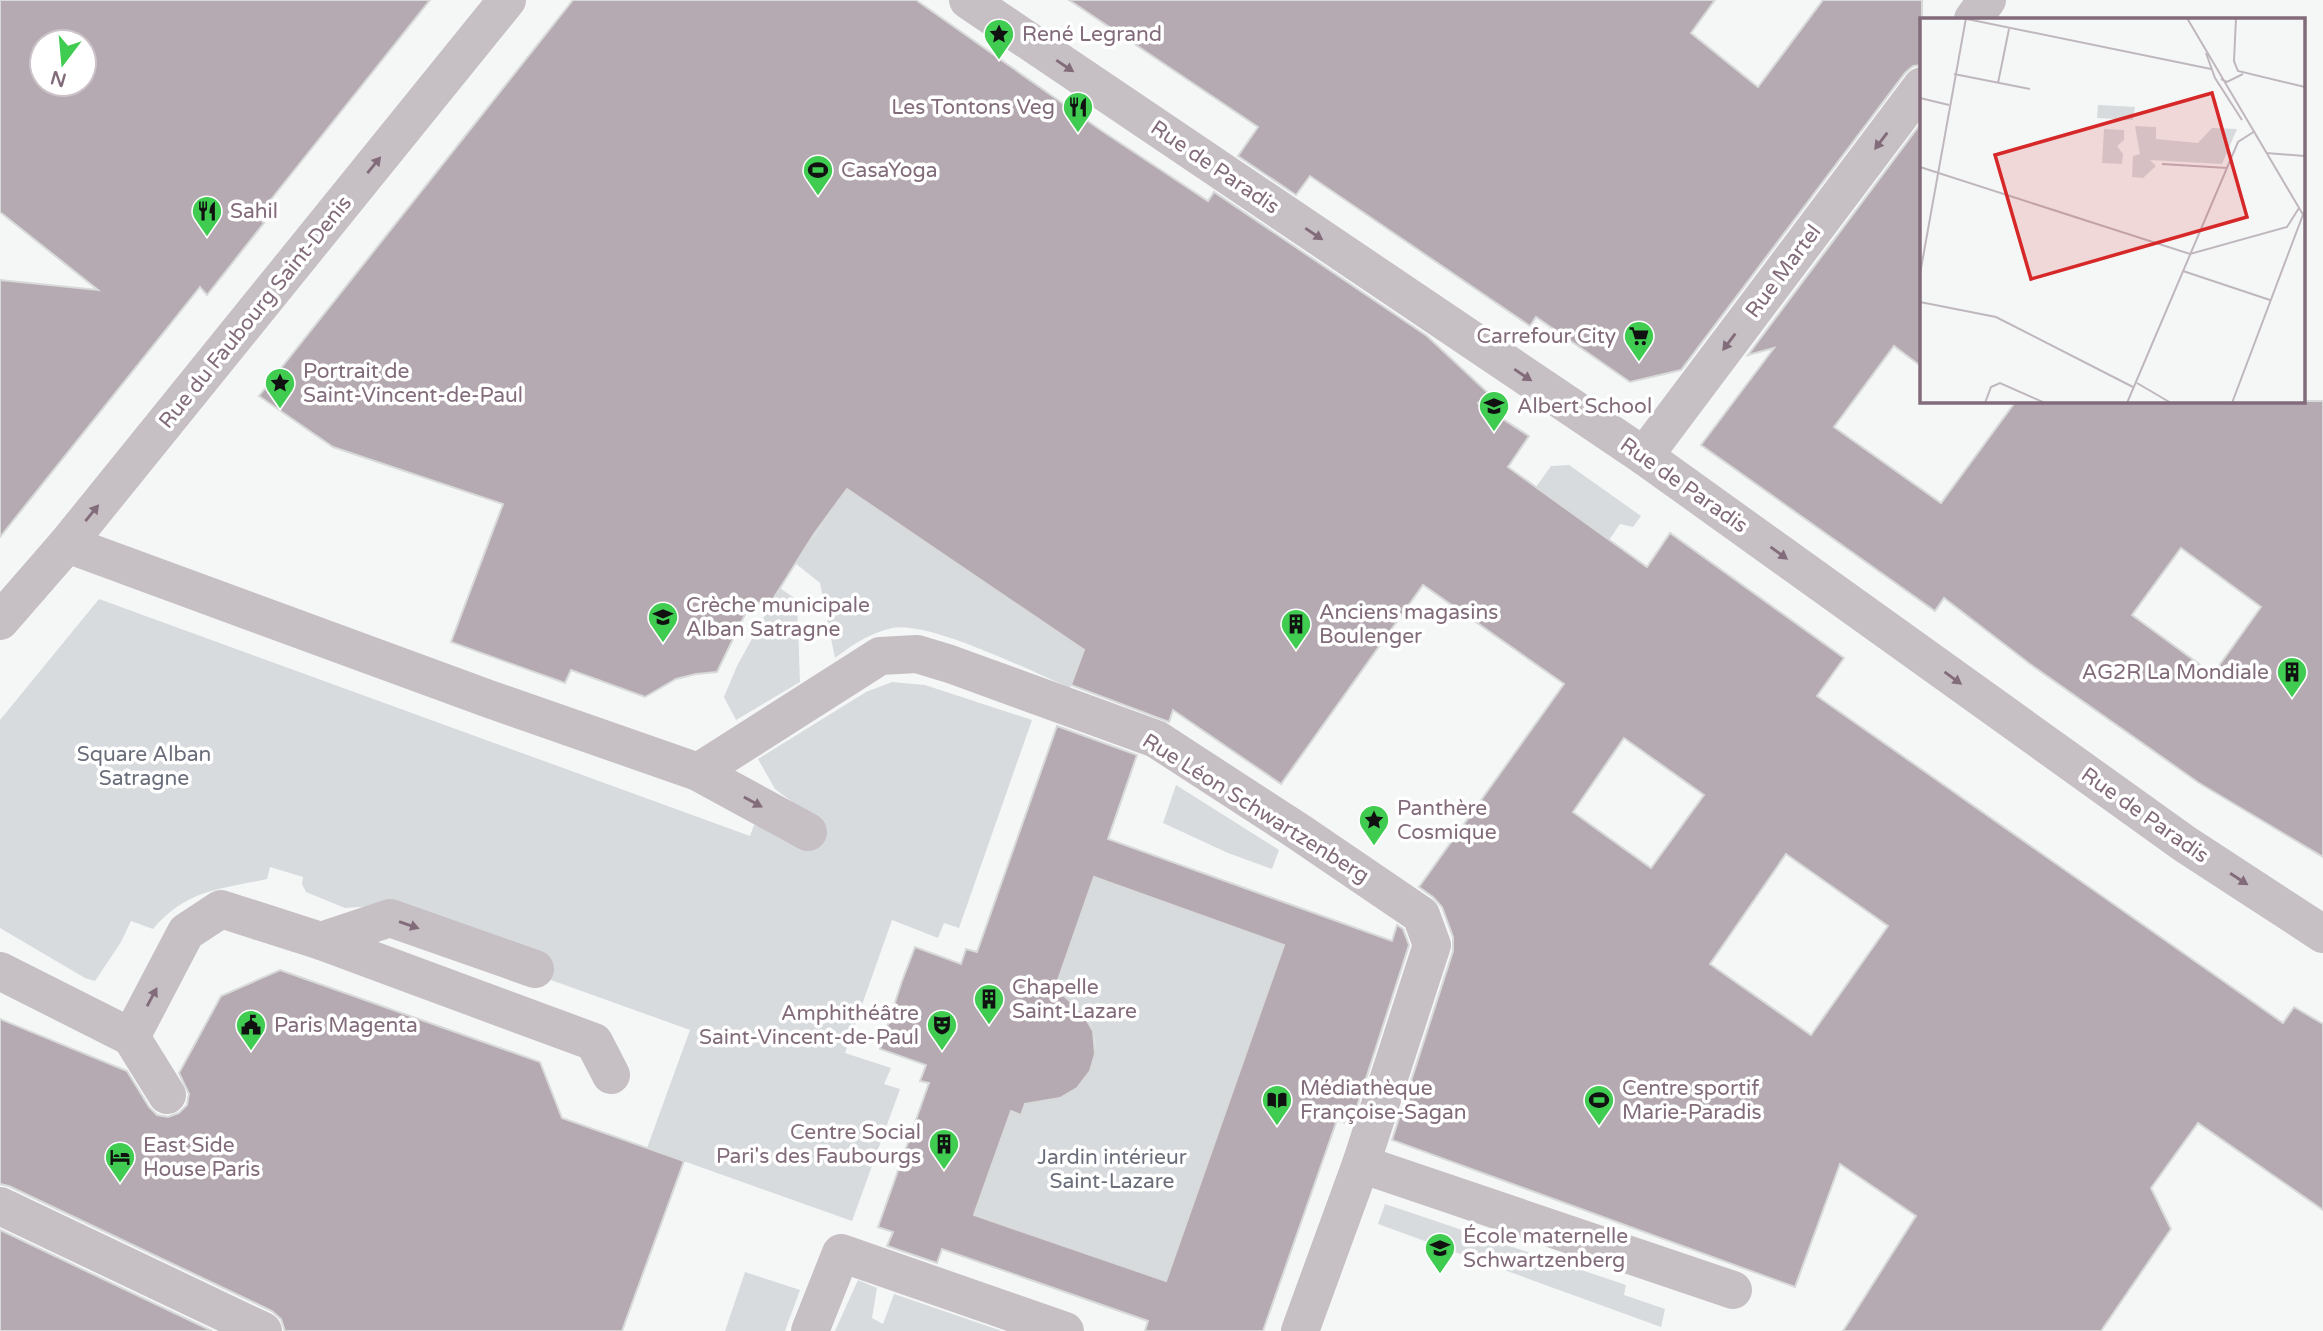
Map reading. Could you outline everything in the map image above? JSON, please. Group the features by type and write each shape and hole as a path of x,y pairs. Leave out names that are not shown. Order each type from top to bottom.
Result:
{"street":[{"name":"Rue du Faubourg Saint-Denis","path":"0,621 67,544 507,0"},
{"name":"Rue de Paradis","path":"968,0 1644,456 2185,844 2323,934"},
{"path":"1974,18 1987,0"},
{"name":"Rue Martel","path":"1644,456 1920,89"},
{"path":"67,544 489,699 698,772 808,832"},
{"name":"Rue Léon Schwartzenberg","path":"698,772 880,656 917,654 1156,739 1421,915 1432,945 1361,1164 1300,1331"},
{"path":"131,1037 186,932 221,909 321,941 594,1042 611,1074"},
{"path":"321,941 390,918 535,969"},
{"path":"0,971 131,1037 167,1095"},
{"path":"1361,1164 1733,1290"},
{"path":"0,1206 263,1331"},
{"path":"810,1331 841,1253 1065,1331"}],"green space":[{"path":"1569,465 1641,516 1633,527 1620,524 1609,540 1536,487 1551,466"},
{"path":"847,489 1084,650 1070,688 954,639 908,628 892,628 876,633 835,658 820,583 795,563"},
{"path":"780,588 797,600 800,682 736,720 724,697 737,666"},
{"name":"Square Alban Satragne","path":"99,599 750,836 754,825 778,833 800,845 827,828 775,789 758,759 866,692 892,682 925,685 1032,720 959,928 944,923 938,938 892,920 845,1053 891,1068 884,1084 900,1089 852,1221 647,1148 690,1030 537,975 374,906 345,908 306,892 302,884 303,877 270,867 267,879 205,893 179,906 153,929 131,921 121,942 95,981 85,978 0,928 0,720"},
{"path":"1176,785 1279,850 1272,869 1228,853 1163,823"},
{"name":"Jardin intérieur Saint-Lazare","path":"1094,877 1284,945 1166,1281 974,1214 1002,1109 1021,1115 1028,1097 1077,1088 1084,1080 1093,1060 1093,1029 1081,1011 1062,997 1067,983 1049,977 1064,961"},
{"path":"1385,1204 1626,1285 1624,1295 1665,1309 1661,1327 1378,1224"},
{"path":"745,1272 800,1290 785,1331 725,1331"},
{"path":"858,1280 877,1288 872,1318 883,1324 894,1294 1002,1331 835,1331"}],"building":[{"path":"0,0 430,0 257,217 264,223 207,295 200,287 0,537 0,280 98,290 0,212"},
{"path":"573,0 916,0 1102,131 1208,201 1214,192 1427,336 1488,393 1478,403 1529,436 1508,467 1647,567 1670,533 1844,658 1817,696 2283,1023 2294,1007 2323,1024 2323,1210 2198,1123 2151,1188 2171,1229 2101,1331 1843,1331 1916,1216 1840,1164 1795,1287 1392,1140 1453,951 1453,937 1442,907 1419,887 1564,684 1423,585 1281,784 1173,710 1169,722 1071,685 1084,650 847,489 814,534 768,607 752,600 717,672 676,679 645,697 571,670 565,683 451,642 503,504 333,447 259,396","holes":["1624,738 1704,795 1651,868 1573,812","1786,854 1888,926 1811,1035 1710,964"]},
{"path":"1069,0 1715,0 1691,33 1758,87 1823,0 1922,0 1920,65 1913,66 1905,73 1681,370 1630,382 1536,317 1530,326 1310,176 1296,195 1238,156 1258,127"},
{"path":"1920,125 1920,366 1894,346 1834,427 1941,503 2015,402 2323,401 2323,857 2199,783 2030,664 1944,598 1935,611 1701,445 1774,348 1748,355","holes":["2181,548 2261,607 2213,674 2132,615"]},
{"path":"1057,726 1137,755 1108,839 1392,941 1397,925 1403,929 1409,945 1351,1125 1337,1120 1263,1331 1145,1331 1148,1321 942,1249 937,1263 887,1246 893,1232 878,1227 929,1083 920,1081 926,1065 880,1049 915,947 961,964 966,949 977,952","holes":["1094,877 1284,945 1166,1281 974,1215 1011,1111 1021,1115 1025,1104 1060,1098 1077,1088 1090,1071 1095,1054 1093,1031 1082,1012 1063,995 1067,983 1058,980"]},
{"path":"280,970 540,1062 562,1118 684,1161 622,1331 285,1331 281,1319 272,1311 0,1184 0,1019 127,1071 149,1107 157,1115 168,1117 179,1113 187,1105 189,1094 179,1073 221,996"},
{"path":"0,1230 212,1331 0,1331"}],"place":[{"name":"René Legrand","path":"999,61"},
{"name":"Les Tontons Veg","path":"1078,134"},
{"name":"CasaYoga","path":"818,197"},
{"name":"Sahil","path":"207,238"},
{"name":"Carrefour City","path":"1639,363"},
{"name":"Portrait de Saint-Vincent-de-Paul","path":"280,410"},
{"name":"Albert School","path":"1494,433"},
{"name":"Crèche municipale Alban Satragne","path":"663,644"},
{"name":"Anciens magasins Boulenger","path":"1296,651"},
{"name":"AG2R La Mondiale","path":"2292,699"},
{"name":"Panthère Cosmique","path":"1374,847"},
{"name":"Chapelle Saint-Lazare","path":"989,1026"},
{"name":"Paris Magenta","path":"251,1052"},
{"name":"Amphithéâtre Saint-Vincent-de-Paul","path":"942,1052"},
{"name":"Médiathèque Françoise-Sagan","path":"1277,1127"},
{"name":"Centre sportif Marie-Paradis","path":"1599,1127"},
{"name":"Centre Social Pari's des Faubourgs","path":"944,1171"},
{"name":"East Side House Paris","path":"120,1184"},
{"name":"École maternelle Schwartzenberg","path":"1440,1275"}]}
